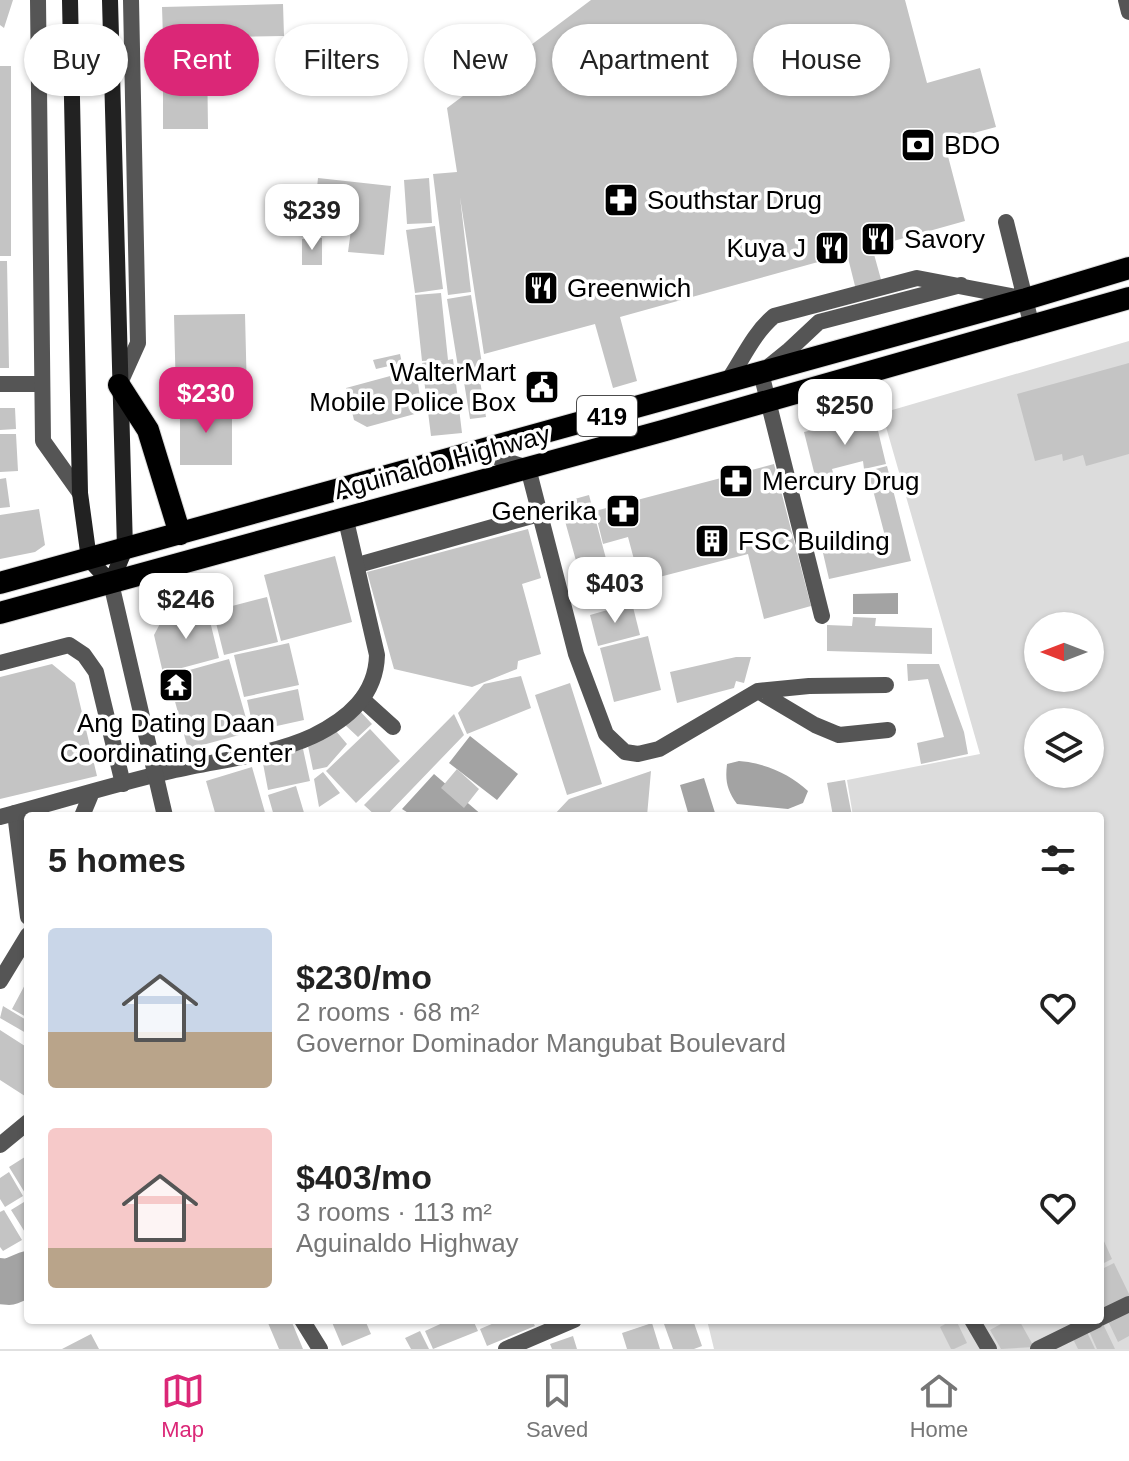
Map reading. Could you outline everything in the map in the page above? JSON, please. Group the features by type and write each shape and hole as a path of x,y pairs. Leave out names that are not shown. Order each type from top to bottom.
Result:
{"highway":[{"name":"Aguinaldo Highway","path":"0,583 1129,268"},
{"name":"Aguinaldo Highway","path":"0,613 1129,298"},
{"path":"119,385 148,430 180,534"}],"main road":[{"path":"70,0 71,24"},
{"path":"73,96 80,493 89,559 111,583 125,549 110,0"}],"street":[{"path":"38,0 38,24"},
{"path":"119,385 138,343 131,0"},
{"path":"1126,0 1129,12"},
{"path":"38,96 43,441 80,493"},
{"path":"1006,222 1032,327"},
{"path":"727,382 759,329 774,316 917,278 1026,299"},
{"path":"822,616 761,373 819,322 961,285"},
{"path":"0,384 40,384"},
{"path":"486,449 500,459 528,468 576,654 606,734 625,752 638,754 659,749 758,691 809,686 886,685"},
{"path":"365,563 539,514"},
{"path":"24,897 8,815 312,736 343,718 362,699 376,676 377,655 345,516"},
{"path":"111,583 164,812"},
{"path":"0,663 69,645 84,655 96,672 123,784"},
{"path":"758,691 815,725 839,735 888,730"},
{"path":"362,699 393,727"},
{"path":"84,812 92,792"},
{"path":"0,981 24,942"},
{"path":"0,1145 24,1125"},
{"path":"1104,1316 1129,1304"},
{"path":"304,1324 320,1349"},
{"path":"506,1349 565,1324"},
{"path":"974,1324 989,1349"},
{"path":"1038,1349 1088,1324"}],"shaded area":[{"path":"1129,341 1129,1349 714,1349 708,1324 1104,1324 1104,812 852,812 847,780 980,754 882,413"},
{"path":"898,593 898,614 853,614 853,594"},
{"path":"470,736 518,774 497,800 449,763"},
{"path":"739,761 768,767 793,779 808,791 803,803 788,809 737,804 728,785 726,770 727,764"},
{"path":"434,774 478,812 407,812 402,809"},
{"path":"704,778 715,812 688,812 680,785"}],"building":[{"path":"0,0 13,0 4,28 0,25"},
{"path":"591,0 905,0 927,83 980,68 996,127 944,141 965,221 872,247 882,283 856,290 847,254 620,317 637,381 613,388 595,324 484,354 460,197 471,292 448,295 433,174 457,172 447,108 463,96 536,96 536,41 552,29 552,96 737,96 737,24 559,24"},
{"path":"283,4 284,24 275,24 275,36 259,36 259,24 163,24 162,7"},
{"path":"0,66 11,66 11,256 0,256"},
{"path":"163,96 208,96 208,129 163,129"},
{"path":"318,178 391,186 384,255 348,252 351,230 332,232 332,235 318,234 319,226 313,226"},
{"path":"429,178 432,223 407,224 404,180"},
{"path":"435,226 443,289 415,293 406,230"},
{"path":"322,238 322,265 302,265 302,239"},
{"path":"0,261 7,261 9,368 0,368"},
{"path":"441,293 448,360 453,359 462,433 431,436 422,363 443,360 422,361 415,295"},
{"path":"471,295 483,370 459,373 447,299"},
{"path":"245,314 247,395 176,397 174,315"},
{"path":"400,354 402,363 376,369 373,360"},
{"path":"1129,363 1129,454 1086,466 1083,455 1063,461 1062,454 1035,461 1017,394"},
{"path":"416,369 422,412 367,427 354,420 346,388"},
{"path":"479,374 486,417 470,419 463,376"},
{"path":"180,405 232,405 232,465 180,465"},
{"path":"0,408 15,408 16,429 0,430"},
{"path":"874,414 886,464 864,469 863,461 832,469 835,480 817,484 804,432"},
{"path":"0,434 16,434 18,471 0,472"},
{"name":"FSC Building","path":"774,464 811,606 764,619 748,554 640,582 628,537 603,544 595,511"},
{"path":"887,466 911,561 829,579 823,553 885,536 868,471"},
{"path":"6,478 10,507 0,508 0,479"},
{"path":"589,495 616,596 588,604 560,503"},
{"path":"39,509 45,545 35,552 0,559 0,515"},
{"path":"528,529 541,578 522,584 541,654 518,661 517,669 472,687 394,669 367,572"},
{"path":"335,556 352,622 281,641 264,575"},
{"path":"267,597 278,642 224,655 213,611"},
{"path":"632,603 640,635 598,646 590,615"},
{"path":"207,609 219,658 163,673 154,635 163,618"},
{"path":"853,617 876,618 875,626 932,628 932,654 827,651 827,625 852,626"},
{"path":"648,636 661,690 614,702 600,648"},
{"path":"289,643 299,685 244,697 234,655"},
{"path":"736,657 751,657 744,683 736,681 734,688 677,703 670,672"},
{"path":"229,659 250,732 188,749 168,676"},
{"path":"52,664 75,683 97,776 0,799 0,677"},
{"path":"907,664 939,664 964,732 968,754 921,764 917,743 944,737 928,679 908,681"},
{"path":"521,676 531,708 467,734 458,713 484,684"},
{"path":"570,683 602,784 567,795 535,695"},
{"path":"298,689 304,720 254,731 247,700"},
{"path":"359,710 372,724 358,737 344,724"},
{"path":"454,714 464,735 390,812 372,812 364,805"},
{"path":"370,729 400,761 356,803 326,771"},
{"path":"336,731 347,744 327,767 313,770 308,746"},
{"path":"303,749 310,781 268,790 262,758"},
{"path":"252,767 265,812 215,812 206,781"},
{"path":"457,769 479,789 464,808 441,788"},
{"path":"651,771 647,812 557,812 569,799"},
{"path":"323,772 340,793 319,807 314,779"},
{"path":"845,780 851,812 832,812 827,783"},
{"path":"296,786 304,812 273,812 268,795"},
{"path":"24,986 24,1016 12,1009"},
{"path":"3,1006 24,1019 24,1032 0,1018"},
{"path":"0,1030 24,1045 24,1095 0,1080"},
{"path":"24,1158 24,1191 9,1167"},
{"path":"9,1172 23,1196 5,1207 0,1199 0,1178"},
{"path":"24,1202 24,1231 11,1210"},
{"path":"4,1210 22,1240 3,1251 0,1247 0,1212"},
{"path":"1104,1241 1112,1259 1104,1263"},
{"path":"1114,1263 1129,1299 1104,1312 1104,1268"},
{"path":"1129,1310 1129,1336 1118,1342 1108,1321"},
{"path":"268,1324 293,1324 303,1349 279,1349"},
{"path":"333,1324 367,1324 371,1334 342,1346"},
{"path":"440,1324 475,1324 478,1331 433,1349 425,1331"},
{"path":"492,1324 535,1326 487,1346 480,1329"},
{"path":"652,1324 660,1349 627,1349 622,1333"},
{"path":"664,1324 694,1324 702,1346 673,1349"},
{"path":"958,1324 967,1343 951,1349 940,1327"},
{"path":"1001,1324 1021,1324 1034,1347 1001,1349 990,1330"},
{"path":"1103,1324 1115,1349 1097,1349 1089,1331"},
{"path":"420,1331 429,1349 411,1349 405,1338"},
{"path":"1087,1332 1095,1349 1078,1349 1073,1339"},
{"path":"91,1334 99,1349 62,1349"},
{"path":"573,1336 577,1349 552,1349 550,1344"}],"waterway":[{"path":"0,1281 9,1282 24,1276"}],"place":[{"name":"BDO","path":"918,145"},
{"name":"Southstar Drug","path":"621,200"},
{"name":"Savory","path":"878,239"},
{"name":"Kuya J","path":"832,248"},
{"name":"Greenwich","path":"541,288"},
{"name":"WalterMart Mobile Police Box","path":"542,387"},
{"name":"Mercury Drug","path":"736,481"},
{"name":"Generika","path":"623,511"},
{"name":"FSC Building","path":"712,541"},
{"name":"Ang Dating Daan Coordinating Center","path":"176,685"}]}
